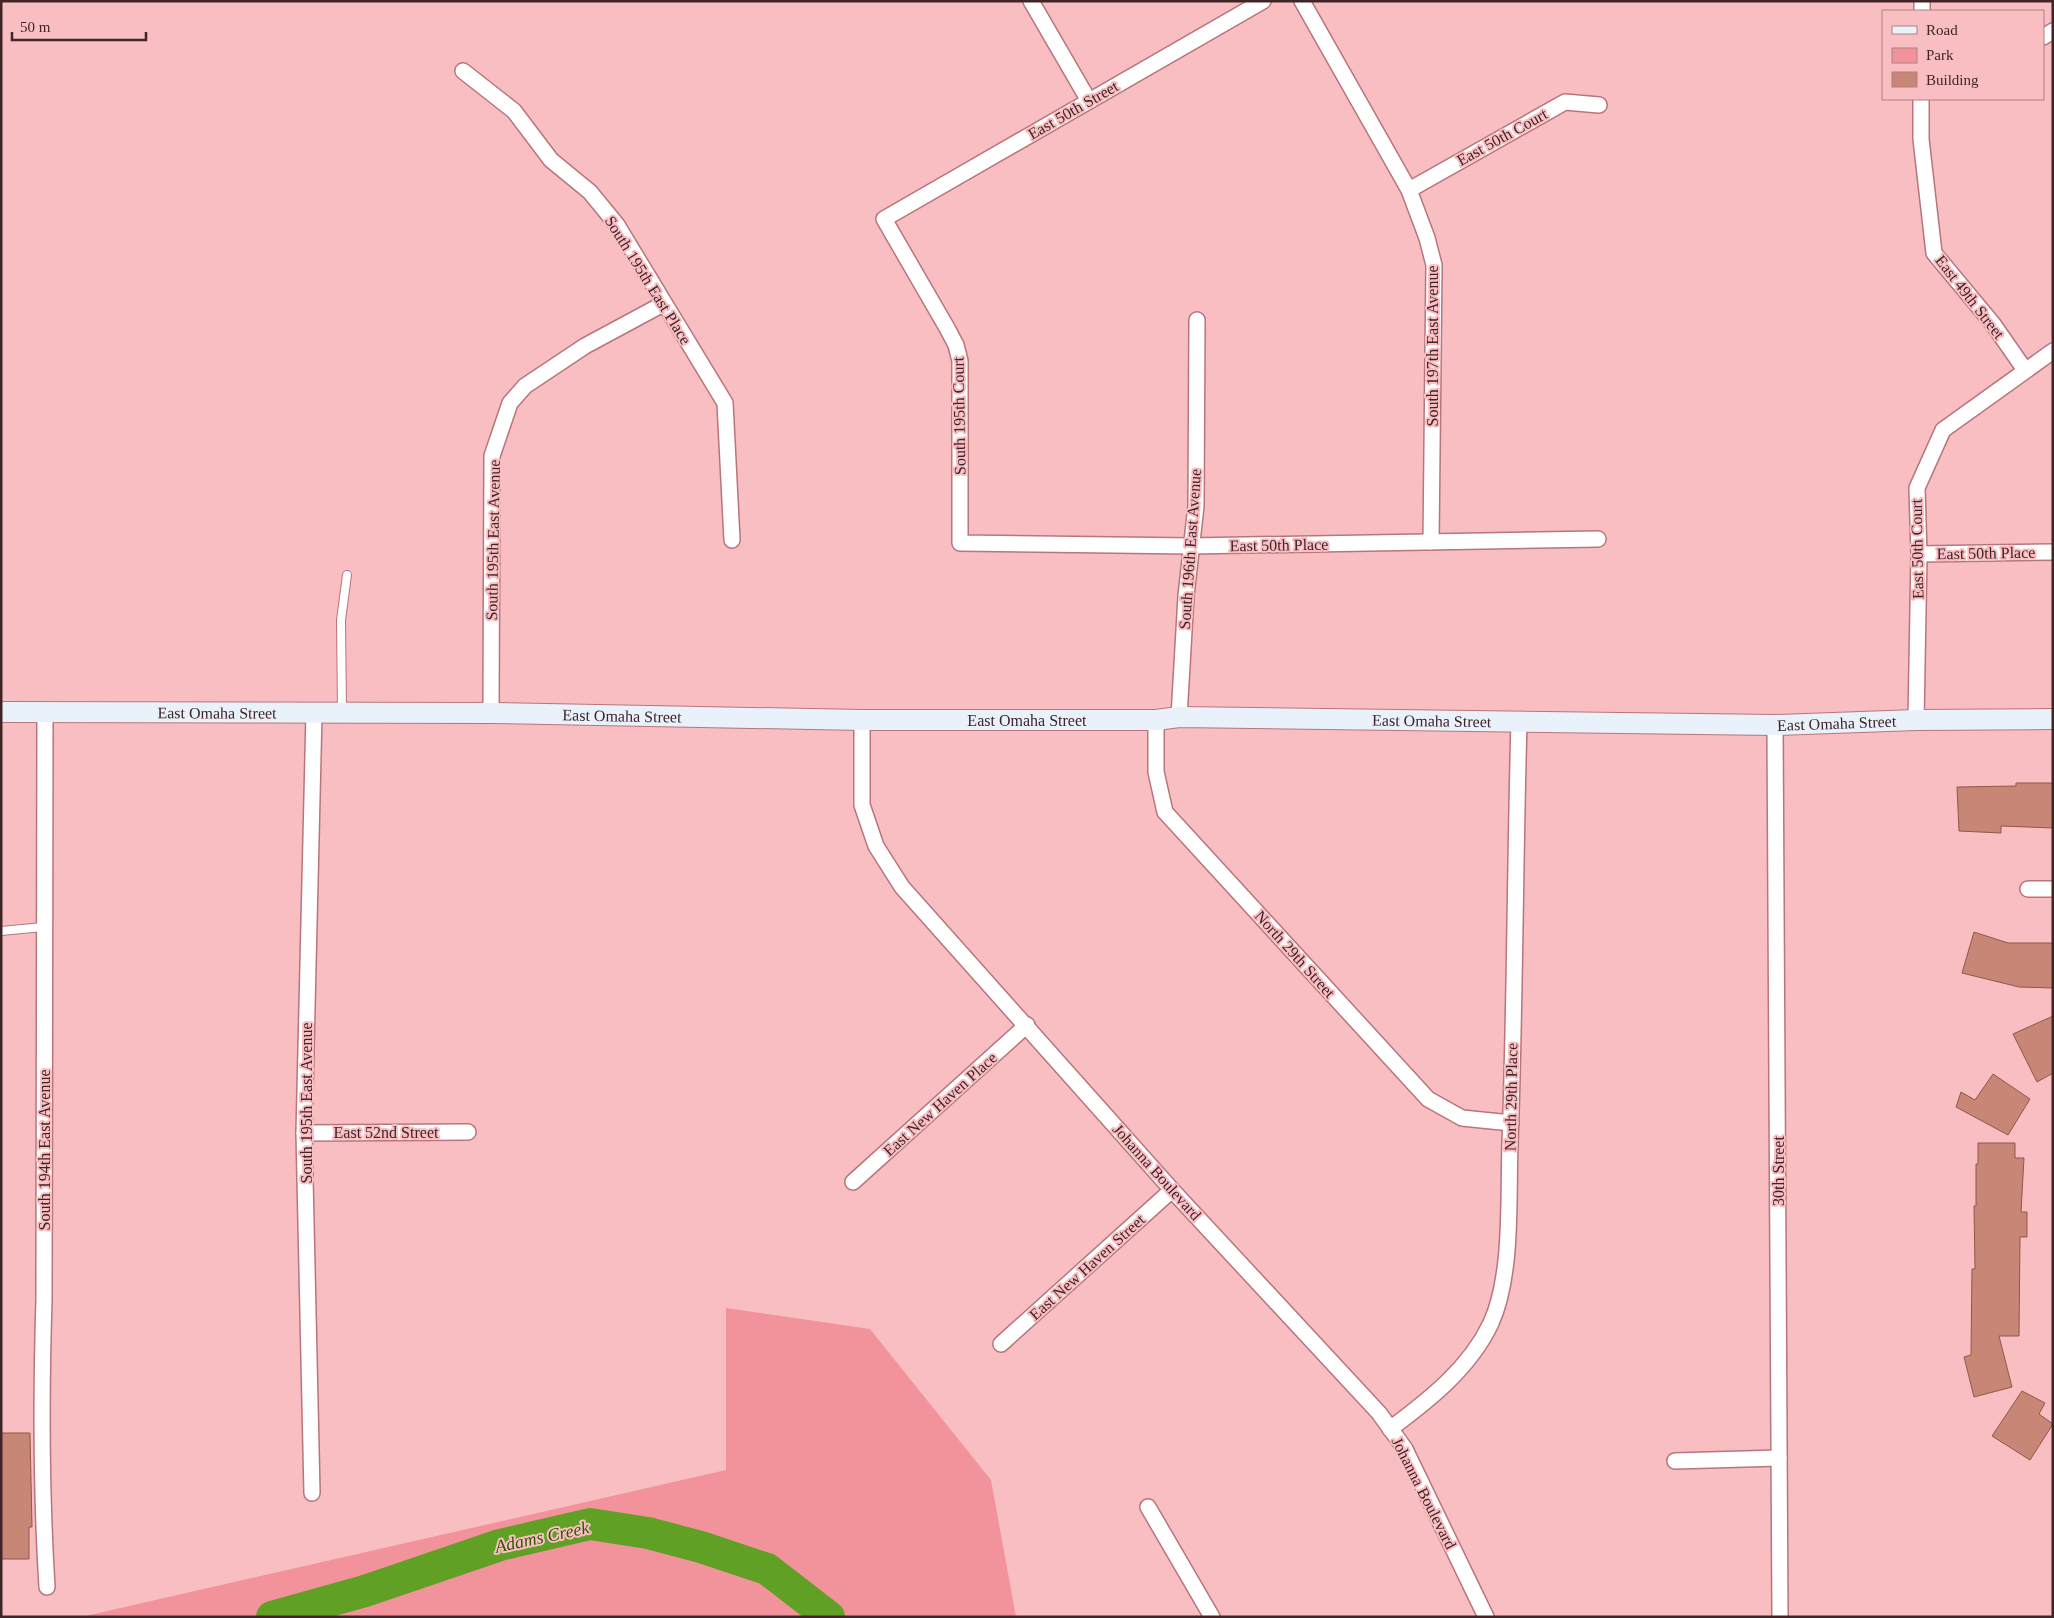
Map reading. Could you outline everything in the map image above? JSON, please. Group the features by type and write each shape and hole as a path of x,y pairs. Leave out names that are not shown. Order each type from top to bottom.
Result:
{"street":[{"path":"1031,1 1089,101"},
{"name":"East 50th Street","path":"884,219 1263,1"},
{"name":"South 197th East Avenue","path":"1302,1 1409,190 1427,238 1434,265 1431,542"},
{"name":"South 195th East Place","path":"463,71 514,111 552,160 590,192 617,225 725,403 732,540"},
{"name":"East 49th Street","path":"1921,100 1921,139 1934,253 1993,324 2025,370"},
{"name":"East 50th Court","path":"1409,190 1565,102 1599,105"},
{"name":"South 195th Court","path":"884,219 947,328 956,345 960,361 960,543"},
{"name":"South 195th East Avenue","path":"491,713 492,456 510,403 525,386 585,346 664,304"},
{"name":"South 196th East Avenue","path":"1179,717 1186,596 1196,506 1197,320"},
{"name":"East 50th Court","path":"1916,720 1917,488 1943,430 2053,351"},
{"name":"East 50th Place","path":"960,543 1191,546 1598,539"},
{"name":"East 50th Place","path":"1918,554 2053,552"},
{"name":"East Omaha Street","path":"1,712 491,713 862,720 1156,720 1179,717 1775,725 1916,720 2053,719"},
{"name":"South 194th East Avenue","path":"45,713 43,927 44,1298 41,1395 47,1587"},
{"name":"South 195th East Avenue","path":"312,1493 304,1133 314,713"},
{"name":"Johanna Boulevard","path":"862,720 862,805 876,846 902,887 1172,1190 1379,1413 1405,1449 1486,1617"},
{"name":"North 29th Street","path":"1156,720 1156,772 1165,812 1428,1099 1462,1118 1511,1123"},
{"name":"North 29th Place","path":"1390,1429 1419,1407 1457,1372 1474,1351 1491,1323 1501,1292 1505,1263 1511,1123 1519,722"},
{"name":"30th Street","path":"1775,725 1780,1617"},
{"path":"2028,889 2053,890"},
{"name":"East New Haven Place","path":"853,1182 1026,1025"},
{"name":"East 52nd Street","path":"304,1133 468,1132"},
{"name":"East New Haven Street","path":"1001,1344 1172,1190"},
{"path":"1675,1461 1779,1458"},
{"path":"1148,1507 1212,1617"}],"lane":[{"path":"342,713 341,620 347,575"},
{"path":"1,931 43,927"}],"green space":[{"path":"726,1308 870,1329 991,1480 1016,1617 81,1617 726,1470"}],"building":[{"path":"2016,783 2053,783 2053,828 2001,826 2001,833 1959,831 1957,787 2016,786"},
{"path":"1974,932 2008,943 2053,943 2053,988 2019,987 1962,973"},
{"path":"2053,1016 2053,1073 2037,1082 2013,1034"},
{"path":"1993,1074 2030,1099 2008,1135 1956,1107 1961,1092 1975,1100"},
{"path":"1978,1143 2015,1143 2015,1158 2024,1158 2021,1212 2027,1212 2027,1237 2020,1237 2019,1336 1999,1336 2012,1387 1974,1397 1964,1357 1971,1355 1972,1269 1975,1269 1974,1206 1976,1206"},
{"path":"2022,1391 2045,1403 2039,1414 2053,1424 2030,1460 1992,1436"},
{"path":"1,1433 30,1433 32,1527 29,1527 29,1559 1,1559"}],"waterway":[{"name":"Adams Creek","path":"272,1617 365,1591 500,1545 590,1524 648,1533 701,1547 767,1569 829,1617"}]}
